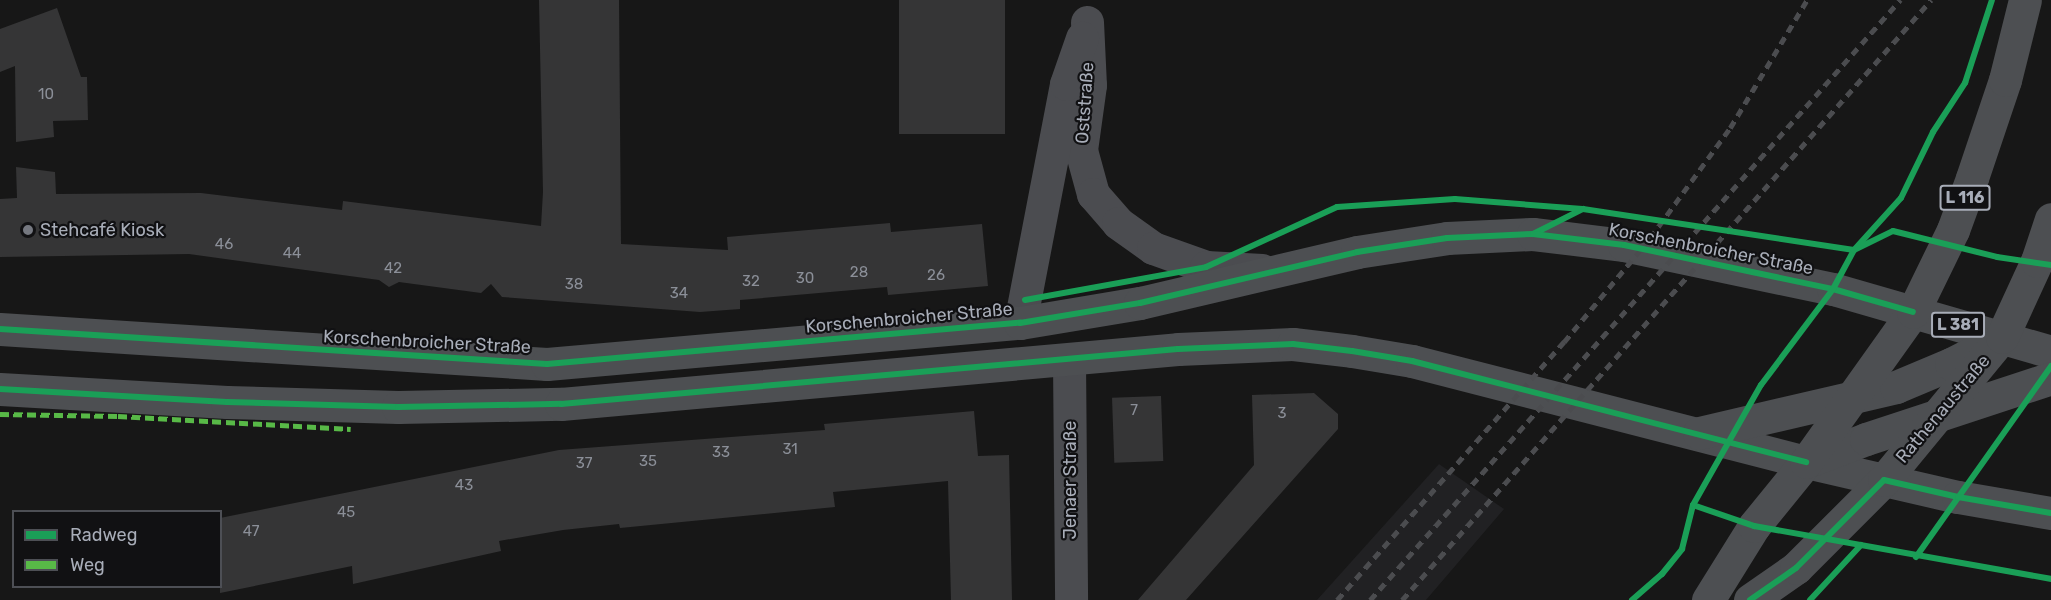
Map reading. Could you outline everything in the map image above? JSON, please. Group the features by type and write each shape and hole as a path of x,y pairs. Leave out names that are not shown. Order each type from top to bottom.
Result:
{"main road":[{"name":"L 116","path":"1708,600 1754,526 1806,462 1913,312 1953,230 1972,178 2005,80 2025,0"},
{"name":"Rathenaustraße","path":"1750,600 1796,568 1884,480 2002,337 2037,261 2051,219"},
{"name":"Korschenbroicher Straße","path":"0,329 547,364 1020,323 1140,303 1357,252 1447,238 1533,234 1624,245 1833,289 2002,337"},
{"name":"L 381","path":"2002,337 2051,352"},
{"path":"1696,434 1896,387 1951,364 2002,337"},
{"path":"0,390 227,402 398,407 561,404 1178,349 1293,344 1412,362 1806,462 1958,497 2051,513"},
{"path":"1806,462 2051,378"}],"street":[{"name":"Oststraße","path":"1089,11 1090,85 1081,150 1093,194 1118,223 1153,248 1206,267 1273,271"},
{"name":"Oststraße","path":"1020,323 1066,84 1089,11"},
{"name":"Jenaer Straße","path":"1069,360 1071,600"}],"shaded area":[{"path":"1439,464 1504,509 1426,600 1317,600"}],"building":[{"path":"539,0 619,0 621,244 728,250 727,237 890,223 891,232 982,224 988,286 888,295 887,287 740,300 740,309 700,312 502,297 491,284 481,293 399,282 389,287 379,280 189,254 0,257 0,199 17,198 16,167 55,172 56,194 201,193 342,210 343,201 541,226 543,192"},
{"path":"899,0 1005,0 1005,134 899,134"},
{"path":"57,8 81,77 87,77 88,120 53,121 54,137 16,142 15,66 0,72 0,29"},
{"path":"1314,393 1338,414 1338,429 1186,600 1138,600 1254,465 1252,395"},
{"path":"1161,396 1163,461 1114,463 1112,398"},
{"path":"974,411 978,456 1009,455 1012,600 951,600 948,481 833,492 835,507 620,528 619,524 563,530 499,541 501,551 353,584 352,566 220,593 220,588 222,588 222,518 559,450 825,430 824,424"}],"railway":[{"path":"1337,600 1564,342 1650,238 1730,128 1807,0"},
{"path":"1370,600 1900,0"},
{"path":"1402,600 1931,0"}],"marked path":[{"path":"0,414 118,416 351,429"}],"cycle path":[{"path":"1632,600 1662,574 1682,549 1693,505 1761,385 1833,289 1854,250 1901,198 1933,132 1965,83 1992,0"},
{"path":"1025,300 1206,267 1337,207 1455,199 1583,209"},
{"path":"1533,234 1583,209 1854,250 1893,231 1997,257 2051,265"},
{"path":"0,329 547,364 1020,323 1140,303 1357,252 1447,238 1533,234 1624,245 1833,289 1913,312"},
{"path":"0,389 227,402 398,407 561,404 1178,349 1293,344 1412,361 1806,462"},
{"path":"1916,557 2051,366"},
{"path":"1750,600 1796,568 1884,480 1958,497 2051,513"},
{"path":"1693,505 1754,526 2051,579"},
{"path":"1810,600 1861,545"}],"place":[{"name":"Stehcafé Kiosk","path":"28,230"}]}
